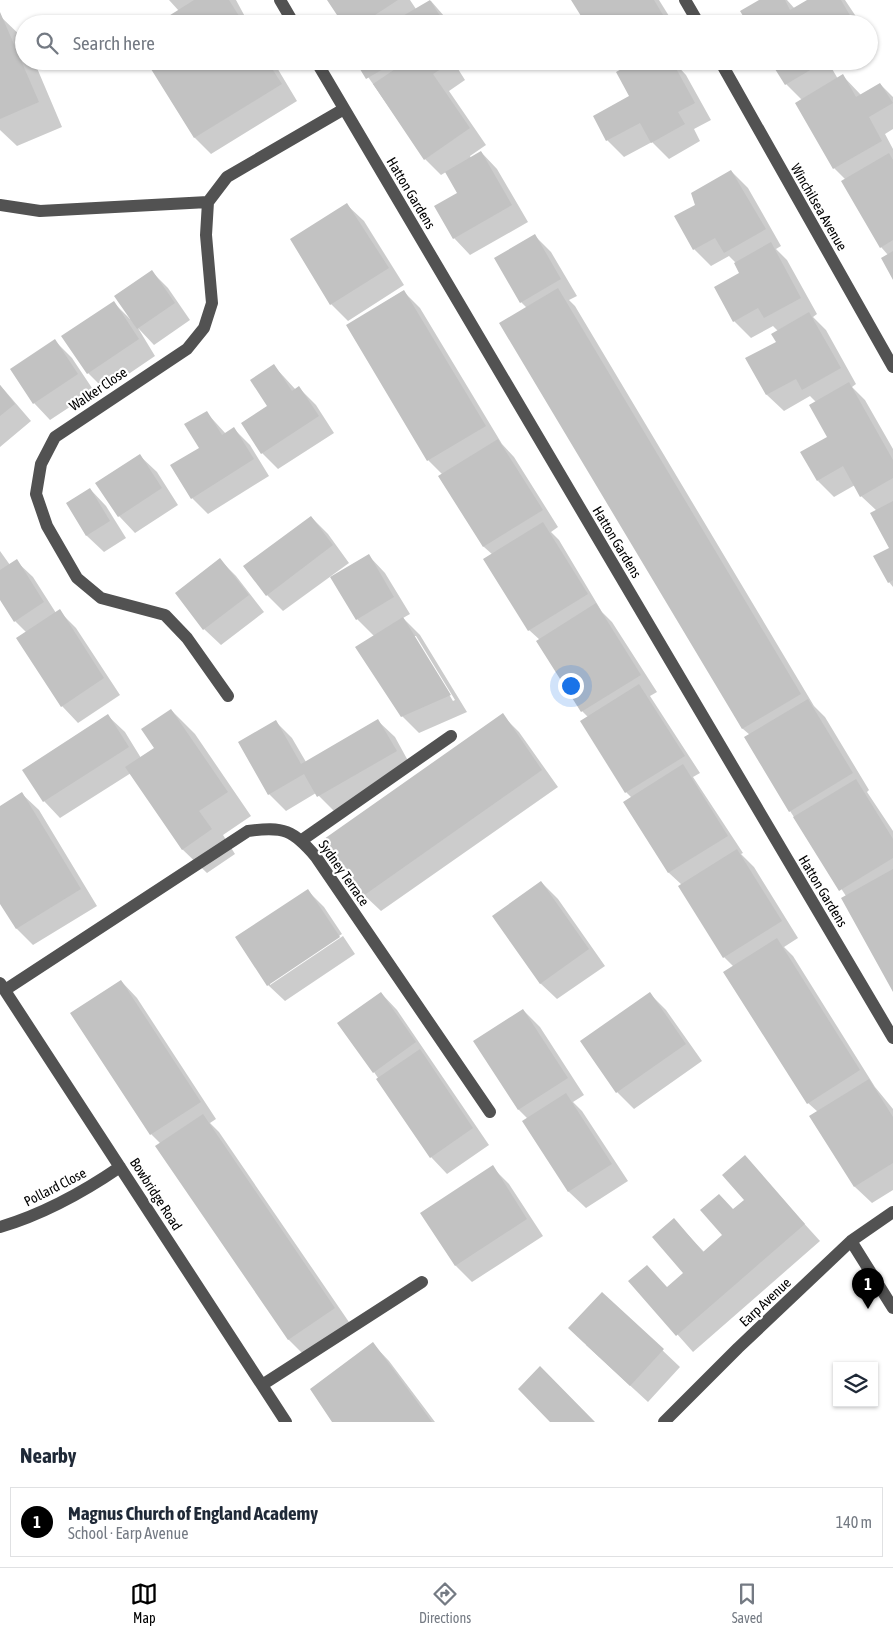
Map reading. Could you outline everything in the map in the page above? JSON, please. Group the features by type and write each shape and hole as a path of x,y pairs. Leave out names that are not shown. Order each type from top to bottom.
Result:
{"street":[{"path":"280,0 289,15"},
{"path":"685,0 694,15"},
{"name":"Hatton Gardens","path":"321,70 893,1038"},
{"name":"Winchilsea Avenue","path":"725,70 893,367"},
{"path":"0,205 40,211 208,202 227,177 344,109"},
{"name":"Walker Close","path":"208,202 206,235 212,303 204,328 187,349 55,437 41,464 36,494 47,526 77,578 101,598 130,608 165,615 187,638 228,696"},
{"path":"302,840 451,736"},
{"name":"Sydney Terrace","path":"2,986 248,831 273,827 302,840 316,857 490,1112"},
{"name":"Bowbridge Road","path":"2,986 286,1422"},
{"name":"Pollard Close","path":"0,1227 48,1210 85,1190 120,1167"},
{"name":"Earp Avenue","path":"664,1422 738,1348 851,1241 893,1212"},
{"path":"851,1241 893,1308"},
{"path":"262,1385 422,1282"}],"building":[{"path":"194,0 229,0 238,15 170,15"},
{"path":"327,0 398,0 375,15 337,15"},
{"path":"430,0 439,15 404,15"},
{"path":"571,0 654,0 663,15 580,15"},
{"path":"759,0 785,0 790,10 807,0 841,0 850,15 742,15 740,11"},
{"path":"0,12 15,47 15,70 25,70 39,102 0,119"},
{"path":"152,70 273,70 282,84 194,138"},
{"path":"360,70 382,70 366,79"},
{"path":"394,70 439,70 433,74 470,128 424,160 373,84"},
{"path":"620,70 677,70 695,103 678,112 685,124 651,143 640,123 606,141 593,116 629,96 616,72"},
{"path":"776,70 810,70 785,85"},
{"path":"843,74 856,97 880,83 893,103 869,117 882,141 833,169 795,103"},
{"path":"481,151 512,205 453,239 434,206 457,193 445,172"},
{"path":"889,153 893,160 893,240 880,248 841,181"},
{"path":"731,170 766,229 724,253 715,238 693,250 674,216 695,205 691,193"},
{"path":"347,203 389,268 330,305 290,239"},
{"path":"535,234 561,279 520,303 494,258"},
{"path":"771,242 801,298 764,318 758,308 733,322 714,287 739,273 734,263"},
{"path":"893,251 893,280 881,258"},
{"path":"152,270 175,303 137,329 114,296"},
{"path":"558,288 801,694 742,729 499,323"},
{"path":"404,290 486,426 427,461 346,325"},
{"path":"114,301 139,339 87,374 61,336"},
{"path":"809,312 841,368 802,390 796,379 766,395 745,358 776,342 771,334"},
{"path":"55,339 78,374 33,404 10,369"},
{"path":"274,364 292,391 299,386 319,416 261,454 241,423 267,406 250,380"},
{"path":"849,382 893,460 893,478 860,497 843,466 817,481 800,452 827,437 809,405"},
{"path":"0,385 15,404 0,416"},
{"path":"207,411 222,435 234,427 254,459 191,499 170,465 199,448 184,424"},
{"path":"498,439 543,510 483,547 438,476"},
{"path":"140,454 162,488 118,517 95,483"},
{"path":"90,488 110,521 86,536 66,503"},
{"path":"893,501 893,580 888,583 873,556 889,548 870,513"},
{"path":"311,516 333,545 266,596 243,566"},
{"path":"543,522 588,594 528,631 483,559"},
{"path":"369,554 394,597 356,620 330,577"},
{"path":"220,558 249,595 203,630 175,593"},
{"path":"17,559 44,602 14,622 0,600 0,570"},
{"path":"596,603 641,675 581,712 536,641"},
{"path":"60,609 104,678 61,707 16,638"},
{"path":"403,617 451,695 401,717 355,647"},
{"path":"639,684 685,756 625,793 580,721"},
{"path":"808,699 853,773 789,812 744,737"},
{"path":"171,709 228,792 199,811 212,829 182,850 125,767 154,748 141,729"},
{"path":"503,713 542,770 363,896 324,839"},
{"path":"108,714 129,747 43,802 22,770"},
{"path":"378,719 397,751 317,797 304,774 268,795 238,742 276,720 301,764"},
{"path":"683,764 728,836 668,873 623,802"},
{"path":"856,779 893,839 893,858 839,891 793,817"},
{"path":"22,792 81,889 16,929 0,904 0,806"},
{"path":"737,849 782,921 723,958 678,886"},
{"path":"893,869 893,992 841,898"},
{"path":"541,881 589,949 540,984 492,916"},
{"path":"308,889 340,937 267,986 235,937"},
{"path":"777,938 860,1070 807,1104 723,972"},
{"path":"121,980 201,1102 150,1135 70,1013"},
{"path":"381,992 416,1042 373,1073 337,1023"},
{"path":"650,992 686,1044 616,1093 580,1041"},
{"path":"523,1009 568,1078 518,1110 473,1041"},
{"path":"420,1049 473,1128 430,1158 376,1079"},
{"path":"869,1079 893,1117 893,1163 854,1187 809,1116"},
{"path":"566,1093 612,1164 568,1192 522,1121"},
{"path":"203,1114 335,1308 288,1340 155,1146"},
{"path":"745,1155 805,1224 676,1336 628,1281 647,1265 667,1287 683,1273 652,1237 674,1218 703,1252 722,1235 700,1210 719,1194 733,1209 744,1200 722,1175"},
{"path":"493,1165 527,1219 455,1266 420,1213"},
{"path":"602,1292 664,1349 630,1386 568,1328"},
{"path":"373,1342 432,1422 332,1422 310,1389"},
{"path":"540,1366 595,1422 550,1422 518,1389"}],"place":[{"name":"Magnus Church of England Academy","path":"868,1309"}]}
